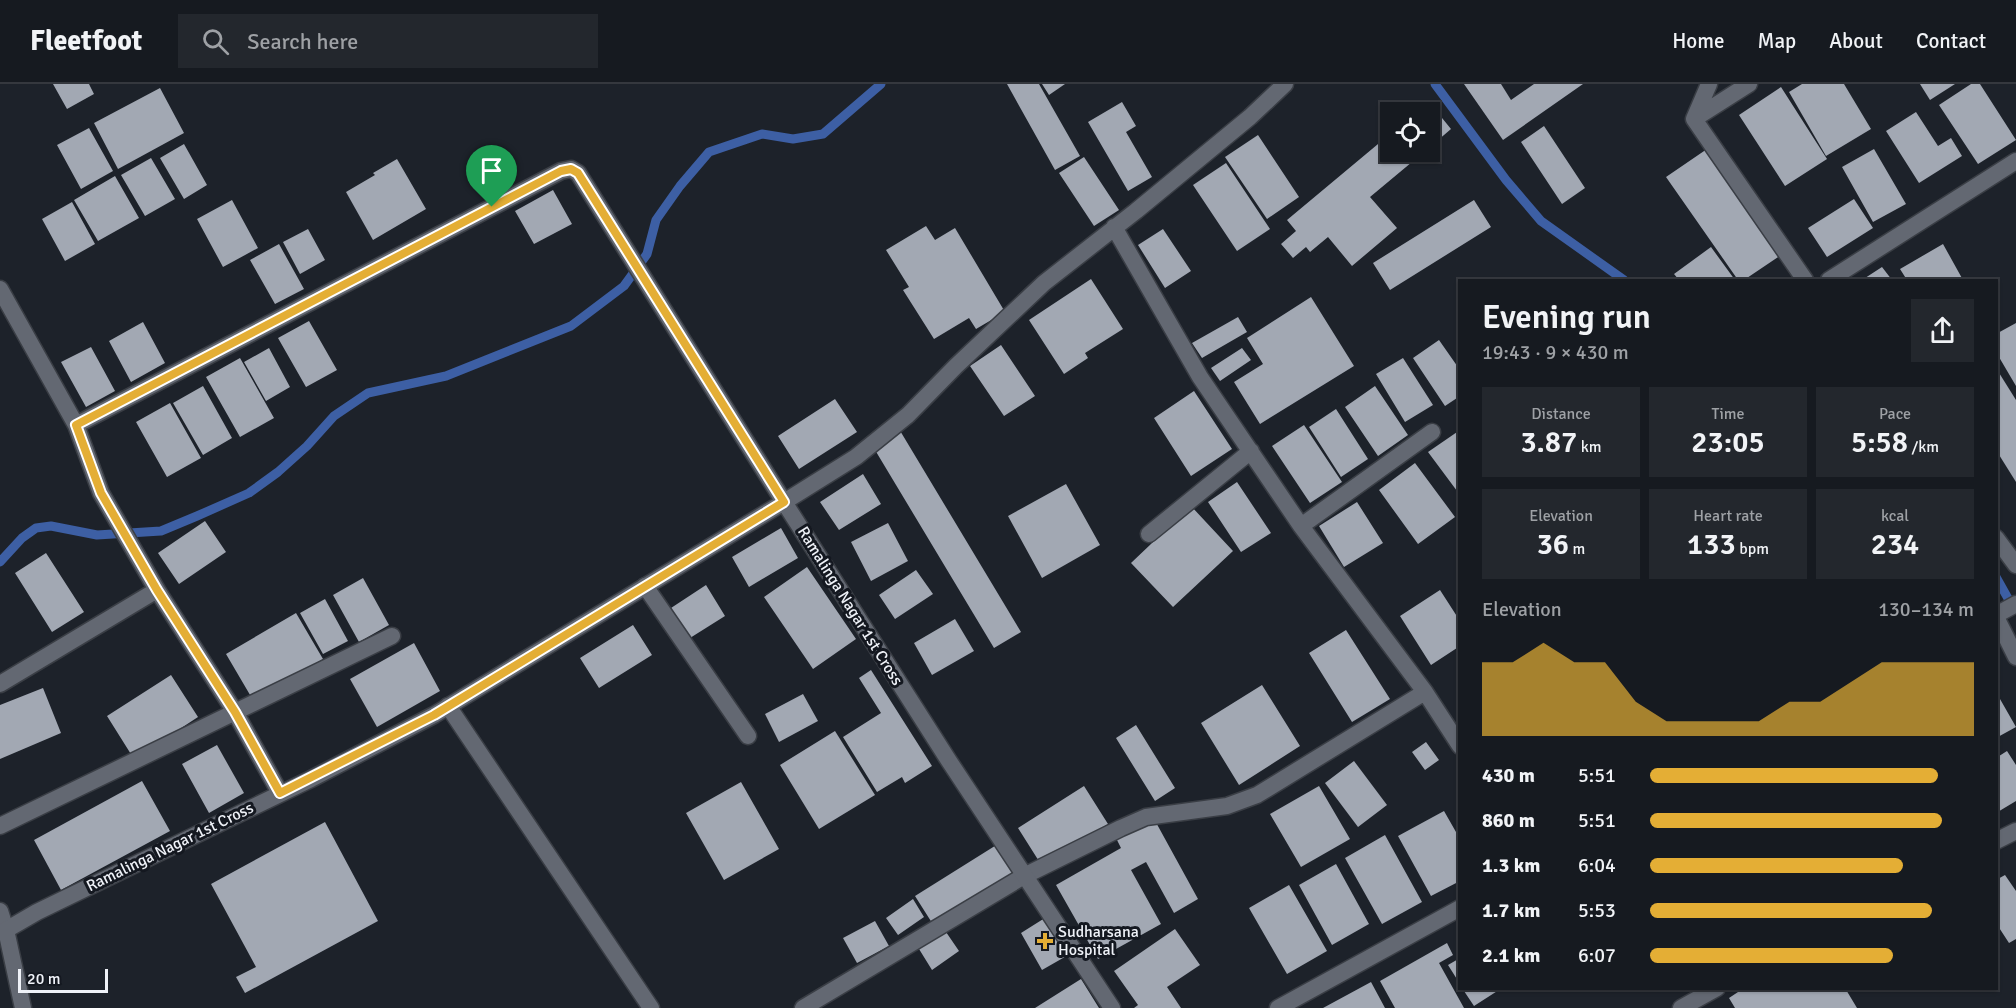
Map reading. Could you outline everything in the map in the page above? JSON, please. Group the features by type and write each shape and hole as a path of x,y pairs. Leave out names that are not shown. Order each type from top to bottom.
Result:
{"street":[{"path":"76,425 561,171 571,169 578,173 651,287 784,502 856,457 908,415 1044,283 1251,117 1285,84"},
{"path":"1694,119 1709,84"},
{"path":"1694,119 1749,84"},
{"path":"1694,119 1804,279"},
{"path":"1831,279 2016,161"},
{"path":"1114,227 1200,377 1301,526 1425,692 1458,743"},
{"path":"0,289 76,425 101,493 157,590 235,712 280,793"},
{"path":"1301,526 1432,432"},
{"path":"1149,534 1251,451"},
{"name":"Ramalinga Nagar 1st Cross","path":"6,930 37,912 434,715 784,502 1024,876 1112,1008"},
{"path":"1998,541 2016,565"},
{"path":"645,586 748,736"},
{"path":"0,684 157,590"},
{"path":"1998,615 2016,604"},
{"path":"1998,620 2016,657"},
{"path":"0,826 392,636"},
{"path":"803,1008 1024,876 1146,817 1227,806 1257,795 1425,692"},
{"path":"448,706 651,1008"},
{"path":"1998,840 2016,831"},
{"path":"1278,1008 1458,909"},
{"path":"0,911 23,1008"},
{"path":"1681,1008 1714,990"}],"building":[{"path":"53,84 89,84 94,94 67,109"},
{"path":"1007,84 1039,84 1080,156 1055,170"},
{"path":"1042,84 1065,84 1049,95"},
{"path":"1464,84 1501,84 1511,100 1534,84 1583,84 1503,140"},
{"path":"1802,84 1844,84 1871,129 1826,156 1789,92"},
{"path":"1920,84 1955,84 1930,100"},
{"path":"1971,84 1980,84 2016,140 1978,164 1939,105"},
{"path":"1781,87 1827,159 1785,186 1739,115"},
{"path":"160,88 184,133 118,169 94,123"},
{"path":"1122,102 1136,126 1126,132 1152,177 1128,191 1088,122"},
{"path":"1916,112 1938,146 1951,138 1962,156 1919,183 1886,131"},
{"path":"1440,116 1451,129 1440,138"},
{"path":"1544,126 1585,188 1562,204 1521,142"},
{"path":"89,128 113,171 81,189 57,145"},
{"path":"1258,135 1299,197 1267,219 1225,157"},
{"path":"1380,142 1380,162 1412,162 1370,197 1397,228 1352,266 1328,237 1310,252 1306,247 1293,258 1281,244 1296,231 1287,220"},
{"path":"184,144 207,185 184,199 160,158"},
{"path":"1707,149 1781,255 1745,279 1737,279 1666,177"},
{"path":"1874,149 1906,204 1873,222 1842,167"},
{"path":"1084,157 1119,210 1094,226 1059,173"},
{"path":"151,158 175,199 145,216 121,175"},
{"path":"397,159 426,209 373,240 346,192"},
{"path":"1226,163 1270,229 1237,251 1193,185"},
{"path":"115,176 139,218 98,241 74,200"},
{"path":"553,190 572,224 534,244 515,211"},
{"path":"1854,199 1873,228 1827,257 1808,228"},
{"path":"232,200 258,248 223,267 197,219"},
{"path":"1474,200 1491,227 1390,290 1373,263"},
{"path":"72,202 95,244 65,261 42,219"},
{"path":"926,226 935,240 955,228 1005,312 976,329 969,318 934,339 903,290 909,287 886,250"},
{"path":"308,229 325,260 300,274 283,242"},
{"path":"1163,229 1191,271 1165,288 1138,245"},
{"path":"279,244 304,289 275,304 250,260"},
{"path":"1943,244 1962,279 1906,279 1900,269"},
{"path":"1711,247 1734,279 1678,279 1674,274"},
{"path":"1882,267 1891,279 1864,279"},
{"path":"1091,279 1123,329 1085,353 1088,358 1064,374 1029,320"},
{"path":"1311,297 1354,366 1260,424 1234,382 1263,364 1247,338"},
{"path":"1238,317 1247,332 1202,358 1192,343"},
{"path":"309,321 337,370 306,387 278,338"},
{"path":"143,322 165,363 131,382 109,341"},
{"path":"2016,323 2016,386 1998,355 1998,333"},
{"path":"1439,340 1458,367 1458,397 1445,406 1413,358"},
{"path":"1001,345 1035,396 1004,416 970,366"},
{"path":"91,347 115,391 86,407 61,362"},
{"path":"269,348 290,387 266,401 244,362"},
{"path":"1242,348 1251,360 1220,381 1211,368"},
{"path":"240,358 274,418 240,437 206,377"},
{"path":"1403,358 1433,405 1405,422 1376,374"},
{"path":"1998,371 2016,400 2016,482 1998,453"},
{"path":"203,386 232,438 203,455 173,403"},
{"path":"1375,386 1408,435 1378,456 1345,407"},
{"path":"1194,391 1232,449 1191,476 1154,418"},
{"path":"835,399 857,432 799,469 778,436"},
{"path":"170,403 201,458 167,477 136,422"},
{"path":"1336,409 1368,459 1341,477 1309,427"},
{"path":"1304,425 1342,482 1310,503 1272,446"},
{"path":"899,429 1021,632 994,648 872,445"},
{"path":"1458,431 1458,492 1428,452"},
{"path":"1415,463 1455,517 1418,544 1379,490"},
{"path":"863,474 881,504 839,530 820,502"},
{"path":"1237,482 1271,533 1241,552 1208,502"},
{"path":"1066,484 1100,545 1042,578 1008,516"},
{"path":"1357,502 1383,543 1344,567 1319,526"},
{"path":"1191,506 1233,551 1173,607 1131,563"},
{"path":"205,521 226,552 179,584 158,553"},
{"path":"888,523 908,561 871,581 851,542"},
{"path":"781,528 798,558 749,587 732,557"},
{"path":"46,553 84,612 52,632 15,573"},
{"path":"807,567 856,639 813,669 764,597"},
{"path":"916,570 933,594 895,619 879,595"},
{"path":"363,578 389,625 359,642 333,595"},
{"path":"706,585 725,616 690,638 671,608"},
{"path":"1440,590 1458,618 1458,647 1431,665 1400,616"},
{"path":"325,599 348,641 323,654 300,613"},
{"path":"296,613 323,659 253,700 226,654"},
{"path":"955,619 974,651 932,675 914,643"},
{"path":"633,625 652,655 599,688 580,658"},
{"path":"1346,630 1390,699 1352,722 1309,653"},
{"path":"414,643 440,691 377,727 350,679"},
{"path":"871,670 932,766 905,783 902,777 877,792 843,737 881,713 859,678"},
{"path":"171,675 198,717 134,759 107,716"},
{"path":"1262,685 1300,746 1239,785 1201,723"},
{"path":"43,688 61,733 0,759 0,705"},
{"path":"803,694 818,721 779,742 765,714"},
{"path":"1998,696 2016,727 1998,737"},
{"path":"1136,725 1175,788 1155,801 1116,738"},
{"path":"835,731 875,795 819,829 780,765"},
{"path":"1426,742 1439,760 1425,770 1412,752"},
{"path":"217,745 244,793 209,813 182,764"},
{"path":"2007,751 2016,765 2016,801 1998,812 1998,757"},
{"path":"1354,761 1387,805 1358,827 1325,783"},
{"path":"142,781 170,831 61,890 34,840"},
{"path":"741,782 779,849 724,880 686,813"},
{"path":"1084,786 1108,824 1042,866 1018,828"},
{"path":"1319,786 1350,839 1301,867 1270,814"},
{"path":"1444,811 1458,836 1458,882 1431,896 1398,836"},
{"path":"1153,817 1198,899 1174,913 1146,862 1131,870 1161,924 1098,959 1056,885 1121,848 1116,838"},
{"path":"325,822 378,921 245,993 236,977 256,967 211,884"},
{"path":"1385,835 1422,902 1382,924 1345,858"},
{"path":"998,844 1017,874 934,926 915,896"},
{"path":"1336,864 1369,924 1332,945 1299,885"},
{"path":"2005,875 2016,891 2016,939 2009,943 1998,926 1998,879"},
{"path":"1289,885 1327,951 1287,974 1249,908"},
{"path":"913,899 924,917 898,935 886,918"},
{"path":"1048,916 1070,954 1042,970 1021,933"},
{"path":"875,921 889,946 857,963 843,938"},
{"path":"1175,929 1200,965 1167,987 1181,1008 1134,1008 1138,1005 1114,971"},
{"path":"946,932 959,951 932,970 919,949"},
{"path":"1447,943 1453,955 1439,963 1464,1008 1395,1008 1380,981"},
{"path":"1458,959 1458,981 1448,965"},
{"path":"1081,979 1099,1008 1035,1008"},
{"path":"1371,982 1385,1008 1323,1008"},
{"path":"1463,990 1499,990 1474,1006"},
{"path":"1741,990 1846,990 1857,1008 1735,1008 1729,998"}],"waterway":[{"path":"0,562 22,538 36,528 51,526 97,535 161,531 249,493 278,472 307,446 334,416 368,393 446,376 571,326 624,286 647,254 656,220 680,186 709,152 762,134 793,139 823,134 881,84"},
{"path":"1435,84 1506,180 1541,221 1623,279"},
{"path":"1998,581 2014,609"}],"place":[{"name":"Sudharsana Hospital","path":"1045,941"}],"route":[{"path":"571,169 578,173 784,502 434,715 280,793 235,712 157,590 101,493 76,425 492,207 561,171 571,169"}]}
